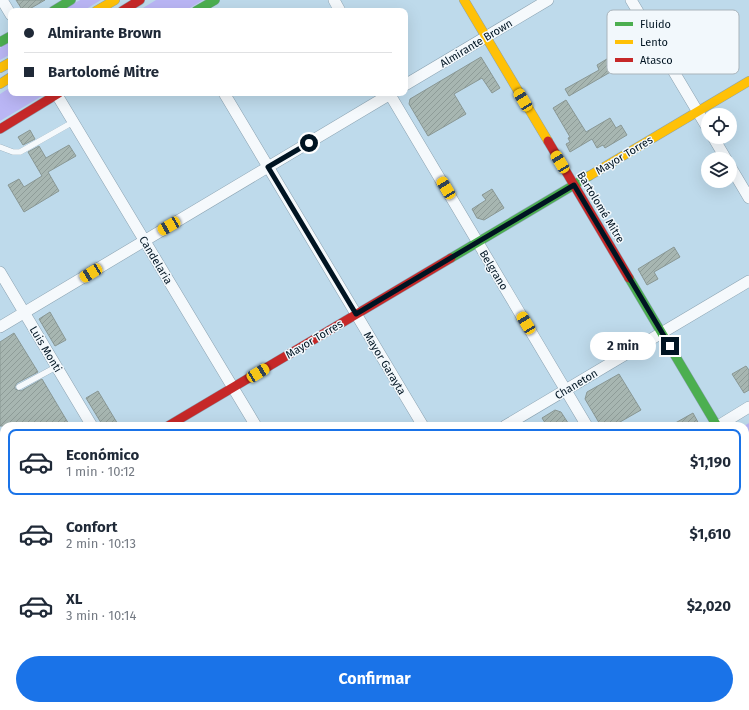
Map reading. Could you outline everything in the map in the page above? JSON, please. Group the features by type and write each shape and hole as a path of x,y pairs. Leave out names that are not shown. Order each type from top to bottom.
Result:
{"street":[{"path":"2,0 8,11"},
{"path":"57,8 71,0"},
{"path":"101,8 114,0"},
{"path":"127,8 140,0"},
{"path":"201,8 215,0"},
{"name":"Bartolomé Mitre","path":"464,0 716,422"},
{"name":"Almirante Brown","path":"408,83 548,0"},
{"path":"631,0 637,10"},
{"path":"675,74 701,118"},
{"name":"Mayor Torres","path":"175,422 749,81"},
{"path":"0,129 55,96"},
{"name":"Candelaria","path":"59,96 144,241 254,422"},
{"name":"Mayor Garayta","path":"226,96 421,422"},
{"path":"0,327 385,96"},
{"name":"Belgrano","path":"392,96 585,422"},
{"path":"737,178 749,198"},
{"name":"Luis Monti","path":"0,272 90,422"},
{"name":"Chaneton","path":"512,422 749,281"},
{"path":"725,422 749,407"}],"lane":[{"path":"0,147 13,152 20,152 74,122"},
{"path":"19,387 56,367"}],"shaded area":[{"path":"80,0 101,0 88,8 66,8"},
{"path":"156,0 203,0 190,8 143,8"},
{"path":"8,43 8,56 0,60 0,48"},
{"path":"8,89 8,96 42,96 0,121 0,94"}],"building":[{"path":"16,0 45,0 31,8 21,8"},
{"path":"481,57 500,88 492,93 482,78 454,94 466,114 428,136 409,104 410,99"},
{"path":"607,59 607,74 569,96 565,89 599,70 597,65"},
{"path":"566,100 586,132 610,118 616,128 621,125 627,135 605,148 603,145 597,148 592,139 570,152 566,144 570,142 568,138 570,137 553,108"},
{"path":"30,130 35,139 23,145 18,137"},
{"path":"69,145 76,156 48,172 59,191 24,212 8,185 19,179 24,187 42,176 28,152 39,146 46,158"},
{"path":"492,189 504,208 484,220 477,218 472,209 486,200 482,195"},
{"path":"674,247 680,257 654,272 658,279 647,285 638,269"},
{"path":"50,312 66,340 55,346 39,319"},
{"path":"14,333 38,372 17,383 15,389 21,391 42,379 68,422 0,422 0,342"},
{"path":"746,366 749,370 749,390 744,393 732,374"},
{"path":"619,374 641,410 620,422 599,422 585,399 587,392"},
{"path":"98,391 117,422 101,422 86,398"},
{"path":"555,410 561,412 567,422 544,422 542,418"},
{"path":"693,413 698,422 677,422"}],"traffic: fast":[{"path":"58,8 71,0"},
{"path":"201,8 215,0"},
{"path":"0,42 8,38"},
{"path":"451,258 589,176"},
{"path":"629,278 715,422"}],"traffic: slow":[{"path":"101,8 115,0"},
{"path":"464,0 548,141"},
{"path":"0,68 8,64"},
{"path":"0,84 8,79"},
{"path":"589,176 749,81"}],"traffic: jam":[{"path":"127,8 140,0"},
{"path":"0,129 54,96"},
{"path":"548,141 629,278"},
{"path":"175,422 451,258"}],"route":[{"path":"309,143 268,167 356,314 574,185 670,346"}]}
